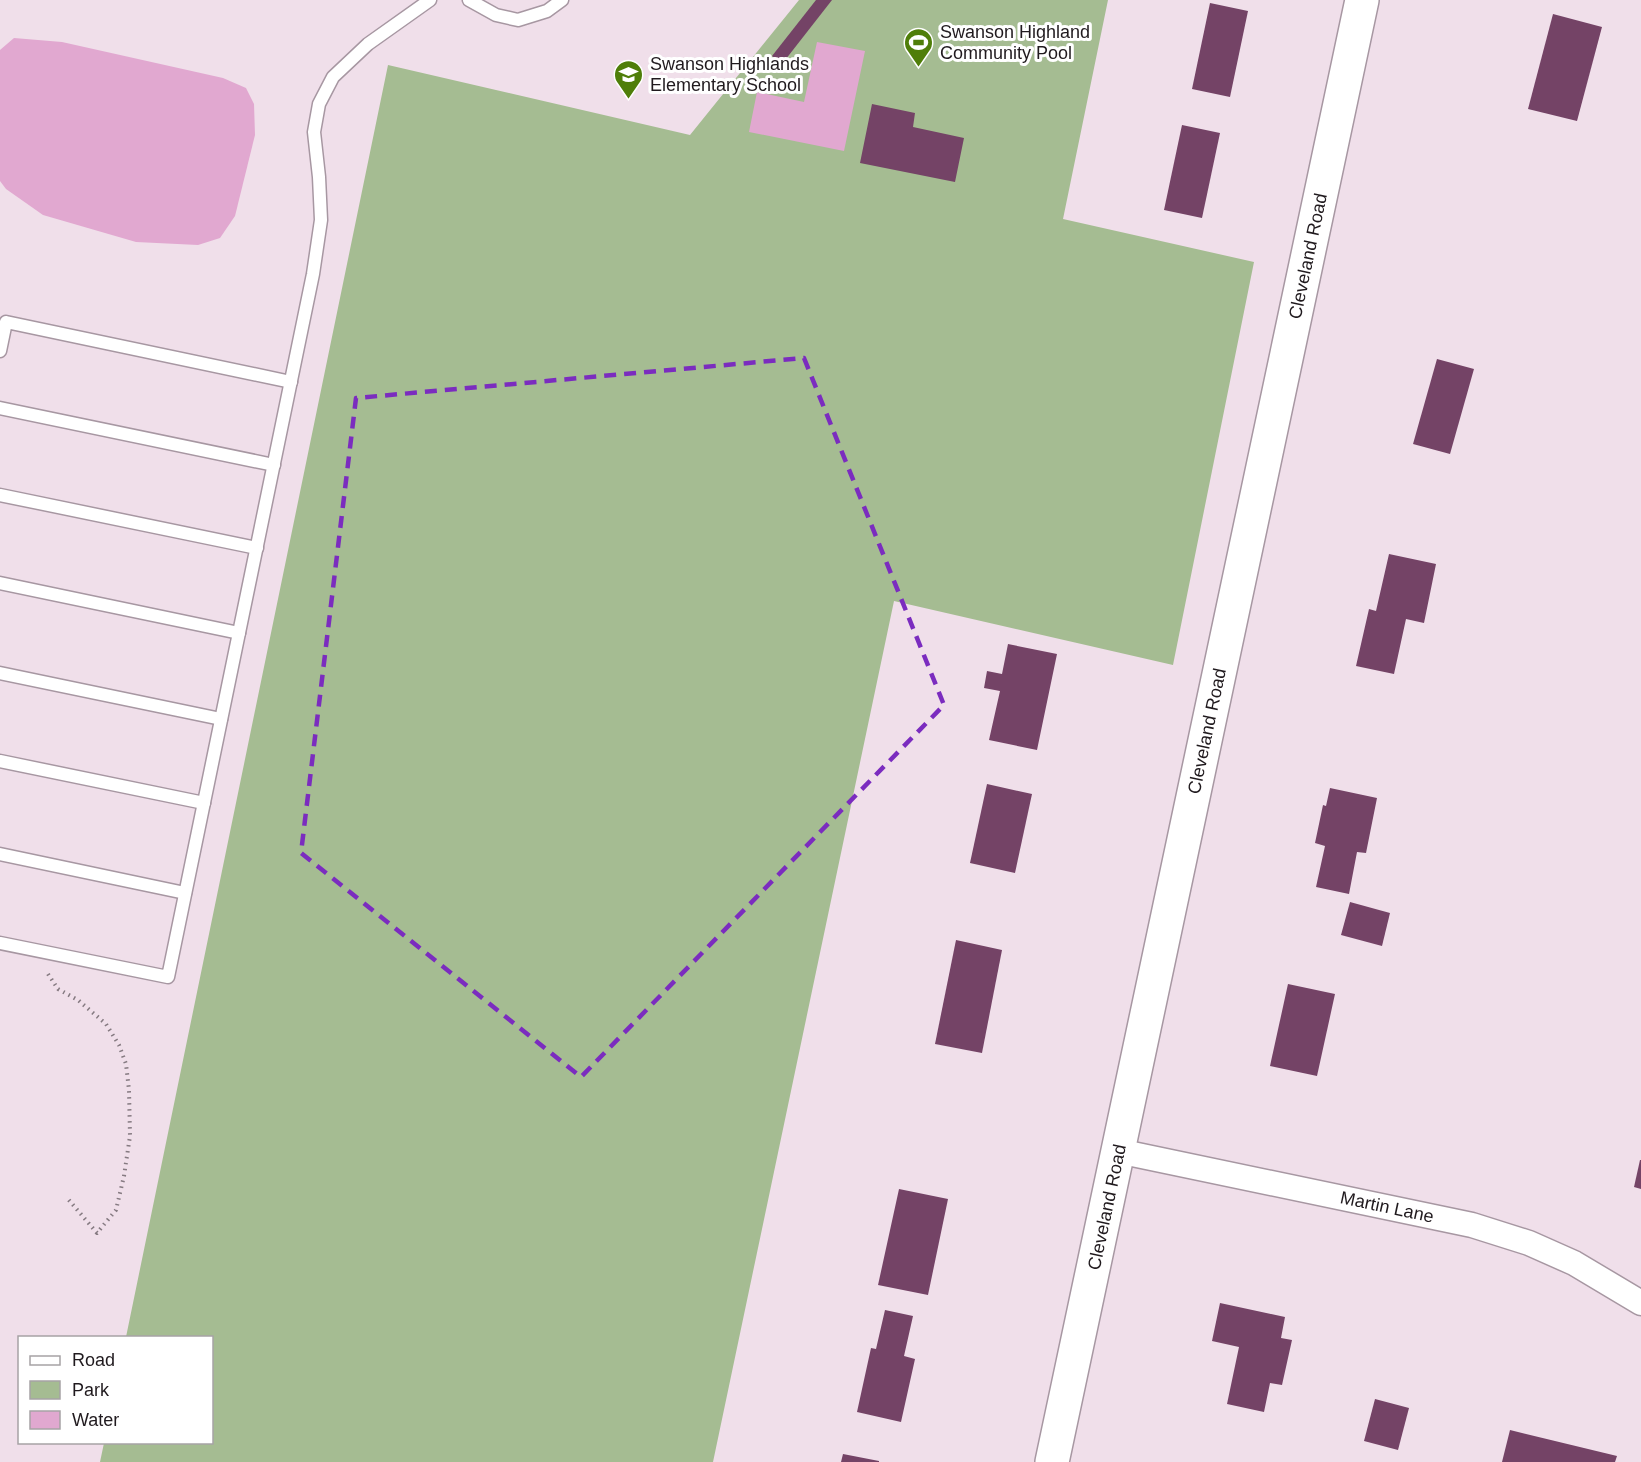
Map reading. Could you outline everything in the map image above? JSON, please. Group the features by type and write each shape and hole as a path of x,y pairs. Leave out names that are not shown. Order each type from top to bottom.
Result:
{"main road":[{"name":"Cleveland Road","path":"1052,1462 1362,0"}],"street":[{"name":"Martin Lane","path":"1118,1151 1472,1225 1529,1243 1574,1263 1641,1303"}],"lane":[{"path":"0,942 168,977 313,274 321,220 314,132 319,104 333,77 368,44 430,0"},
{"path":"469,0 496,15 518,20 547,11 562,0"},
{"path":"0,351 6,322 291,382"},
{"path":"0,408 274,465"},
{"path":"0,495 256,548"},
{"path":"0,584 239,633"},
{"path":"0,673 221,719"},
{"path":"0,761 204,803"},
{"path":"0,854 185,893"}],"path":[{"path":"46,971 58,989 78,1000 106,1024 119,1045 126,1064 129,1090 130,1136 116,1210 97,1233 69,1199"}],"highlighted area":[{"path":"804,358 944,705 581,1077 301,853 356,398"}],"green space":[{"path":"799,0 1108,0 1063,219 1254,262 1173,665 894,601 713,1462 100,1462 104,1444 213,1444 213,1336 126,1336 388,65 690,135"}],"water":[{"path":"14,38 62,42 223,78 246,88 254,104 255,135 235,216 220,238 198,245 136,242 43,215 6,189 0,181 0,50"},
{"path":"817,42 865,51 844,151 749,132 757,92 804,102"}],"building":[{"path":"816,0 832,0 782,64 772,56"},
{"path":"1210,3 1248,11 1230,97 1192,89"},
{"path":"1553,14 1602,27 1577,121 1528,109"},
{"path":"872,104 915,113 913,127 964,138 955,182 860,163"},
{"path":"1182,125 1220,133 1202,218 1164,210"},
{"path":"1437,359 1474,369 1450,454 1413,444"},
{"path":"1389,554 1436,564 1424,623 1406,619 1394,674 1356,666 1369,609 1376,611"},
{"path":"1008,644 1057,654 1037,750 989,740 1000,691 984,688 987,671 1002,674"},
{"path":"987,784 1032,794 1015,873 970,863"},
{"path":"1330,788 1377,798 1366,853 1357,852 1349,894 1316,887 1325,846 1315,843 1323,805 1326,806"},
{"path":"1350,902 1390,913 1382,946 1341,935"},
{"path":"956,940 1002,950 982,1053 935,1044"},
{"path":"1288,984 1335,994 1317,1076 1270,1066"},
{"path":"1641,1160 1641,1189 1634,1187"},
{"path":"899,1189 948,1199 928,1295 878,1285"},
{"path":"1220,1303 1285,1317 1281,1338 1292,1340 1282,1385 1270,1383 1264,1412 1227,1404 1239,1347 1212,1341"},
{"path":"885,1310 913,1316 904,1356 915,1359 901,1422 857,1412 871,1348 876,1349"},
{"path":"1375,1399 1409,1408 1398,1450 1364,1441"},
{"path":"1510,1430 1617,1456 1615,1462 1502,1462"},
{"path":"843,1454 879,1461 879,1462 841,1462"}],"place":[{"name":"Swanson Highland Community Pool","path":"919,68"},
{"name":"Swanson Highlands Elementary School","path":"629,100"}]}
